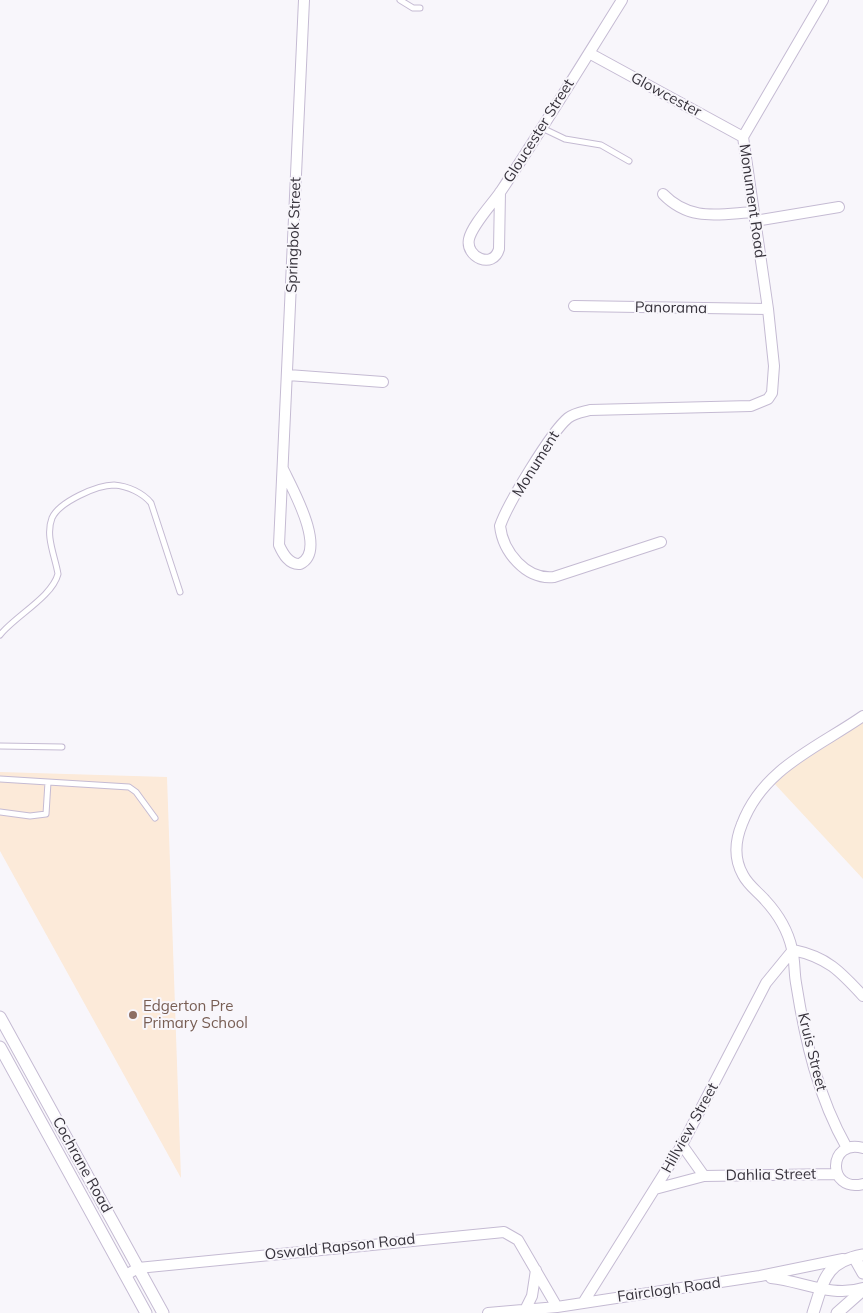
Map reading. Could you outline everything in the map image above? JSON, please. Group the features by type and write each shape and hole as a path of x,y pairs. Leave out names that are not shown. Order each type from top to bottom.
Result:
{"street":[{"name":"Springbok Street","path":"283,469 302,509 310,533 311,552 309,559 300,564 290,561 284,555 279,545 304,0"},
{"name":"Gloucester Street","path":"500,192 499,249 495,257 488,261 482,260 471,250 469,238 542,128 622,0"},
{"name":"Monument Road","path":"772,393 774,366 768,310 743,137 823,0"},
{"name":"Glowcester","path":"589,53 743,137"},
{"path":"663,194 680,209 709,215 754,216 838,207"},
{"name":"Panorama","path":"574,306 768,310"},
{"path":"288,375 383,382"},
{"name":"Monument","path":"661,542 554,577 544,578 536,576 517,562 505,545 500,526 536,461 559,427 570,417 590,410 751,406 768,400 772,393"},
{"name":"Kruis Street","path":"847,1148 834,1125 813,1067 796,982 793,950 788,935 774,910 743,876 737,862 736,846 739,831 753,799 792,761 863,716"},
{"path":"793,950 814,955 830,963 863,996"},
{"name":"Hillview Street","path":"583,1303 682,1145 766,983 793,950"},
{"name":"Cochrane Road","path":"0,1018 163,1313"},
{"name":"Cochrane Road","path":"0,1047 146,1313"},
{"name":"Dahlia Street","path":"682,1145 704,1176"},
{"path":"863,1148 855,1146 847,1148 837,1159 837,1174 848,1185 863,1184"},
{"name":"Dahlia Street","path":"655,1189 704,1176 837,1174"},
{"name":"Oswald Rapson Road","path":"126,1275 138,1268 504,1232 518,1240 557,1307"},
{"path":"813,1313 828,1273 854,1257 863,1273"},
{"name":"Fairclogh Road","path":"488,1313 557,1307 760,1276 854,1257"},
{"path":"525,1310 532,1296 536,1270"},
{"name":"Fairclogh Road","path":"760,1276 797,1281 821,1289 846,1292 863,1289"},
{"path":"837,1313 863,1289"}],"lane":[{"path":"400,0 412,8 420,8"},
{"path":"542,128 565,139 601,145 629,161"},
{"path":"0,635 56,580 58,574 49,530 56,511 69,500 103,487 122,486 141,494 151,503 180,592"},
{"path":"0,746 62,747"},
{"path":"0,779 129,787 136,792 155,818"},
{"path":"0,812 30,816 46,814 48,782"}],"shaded area":[{"path":"863,722 863,879 772,781"},
{"name":"Edgerton Pre Primary School","path":"0,772 167,777 181,1178 0,851"}],"place":[{"name":"Edgerton Pre Primary School","path":"133,1015"}]}
